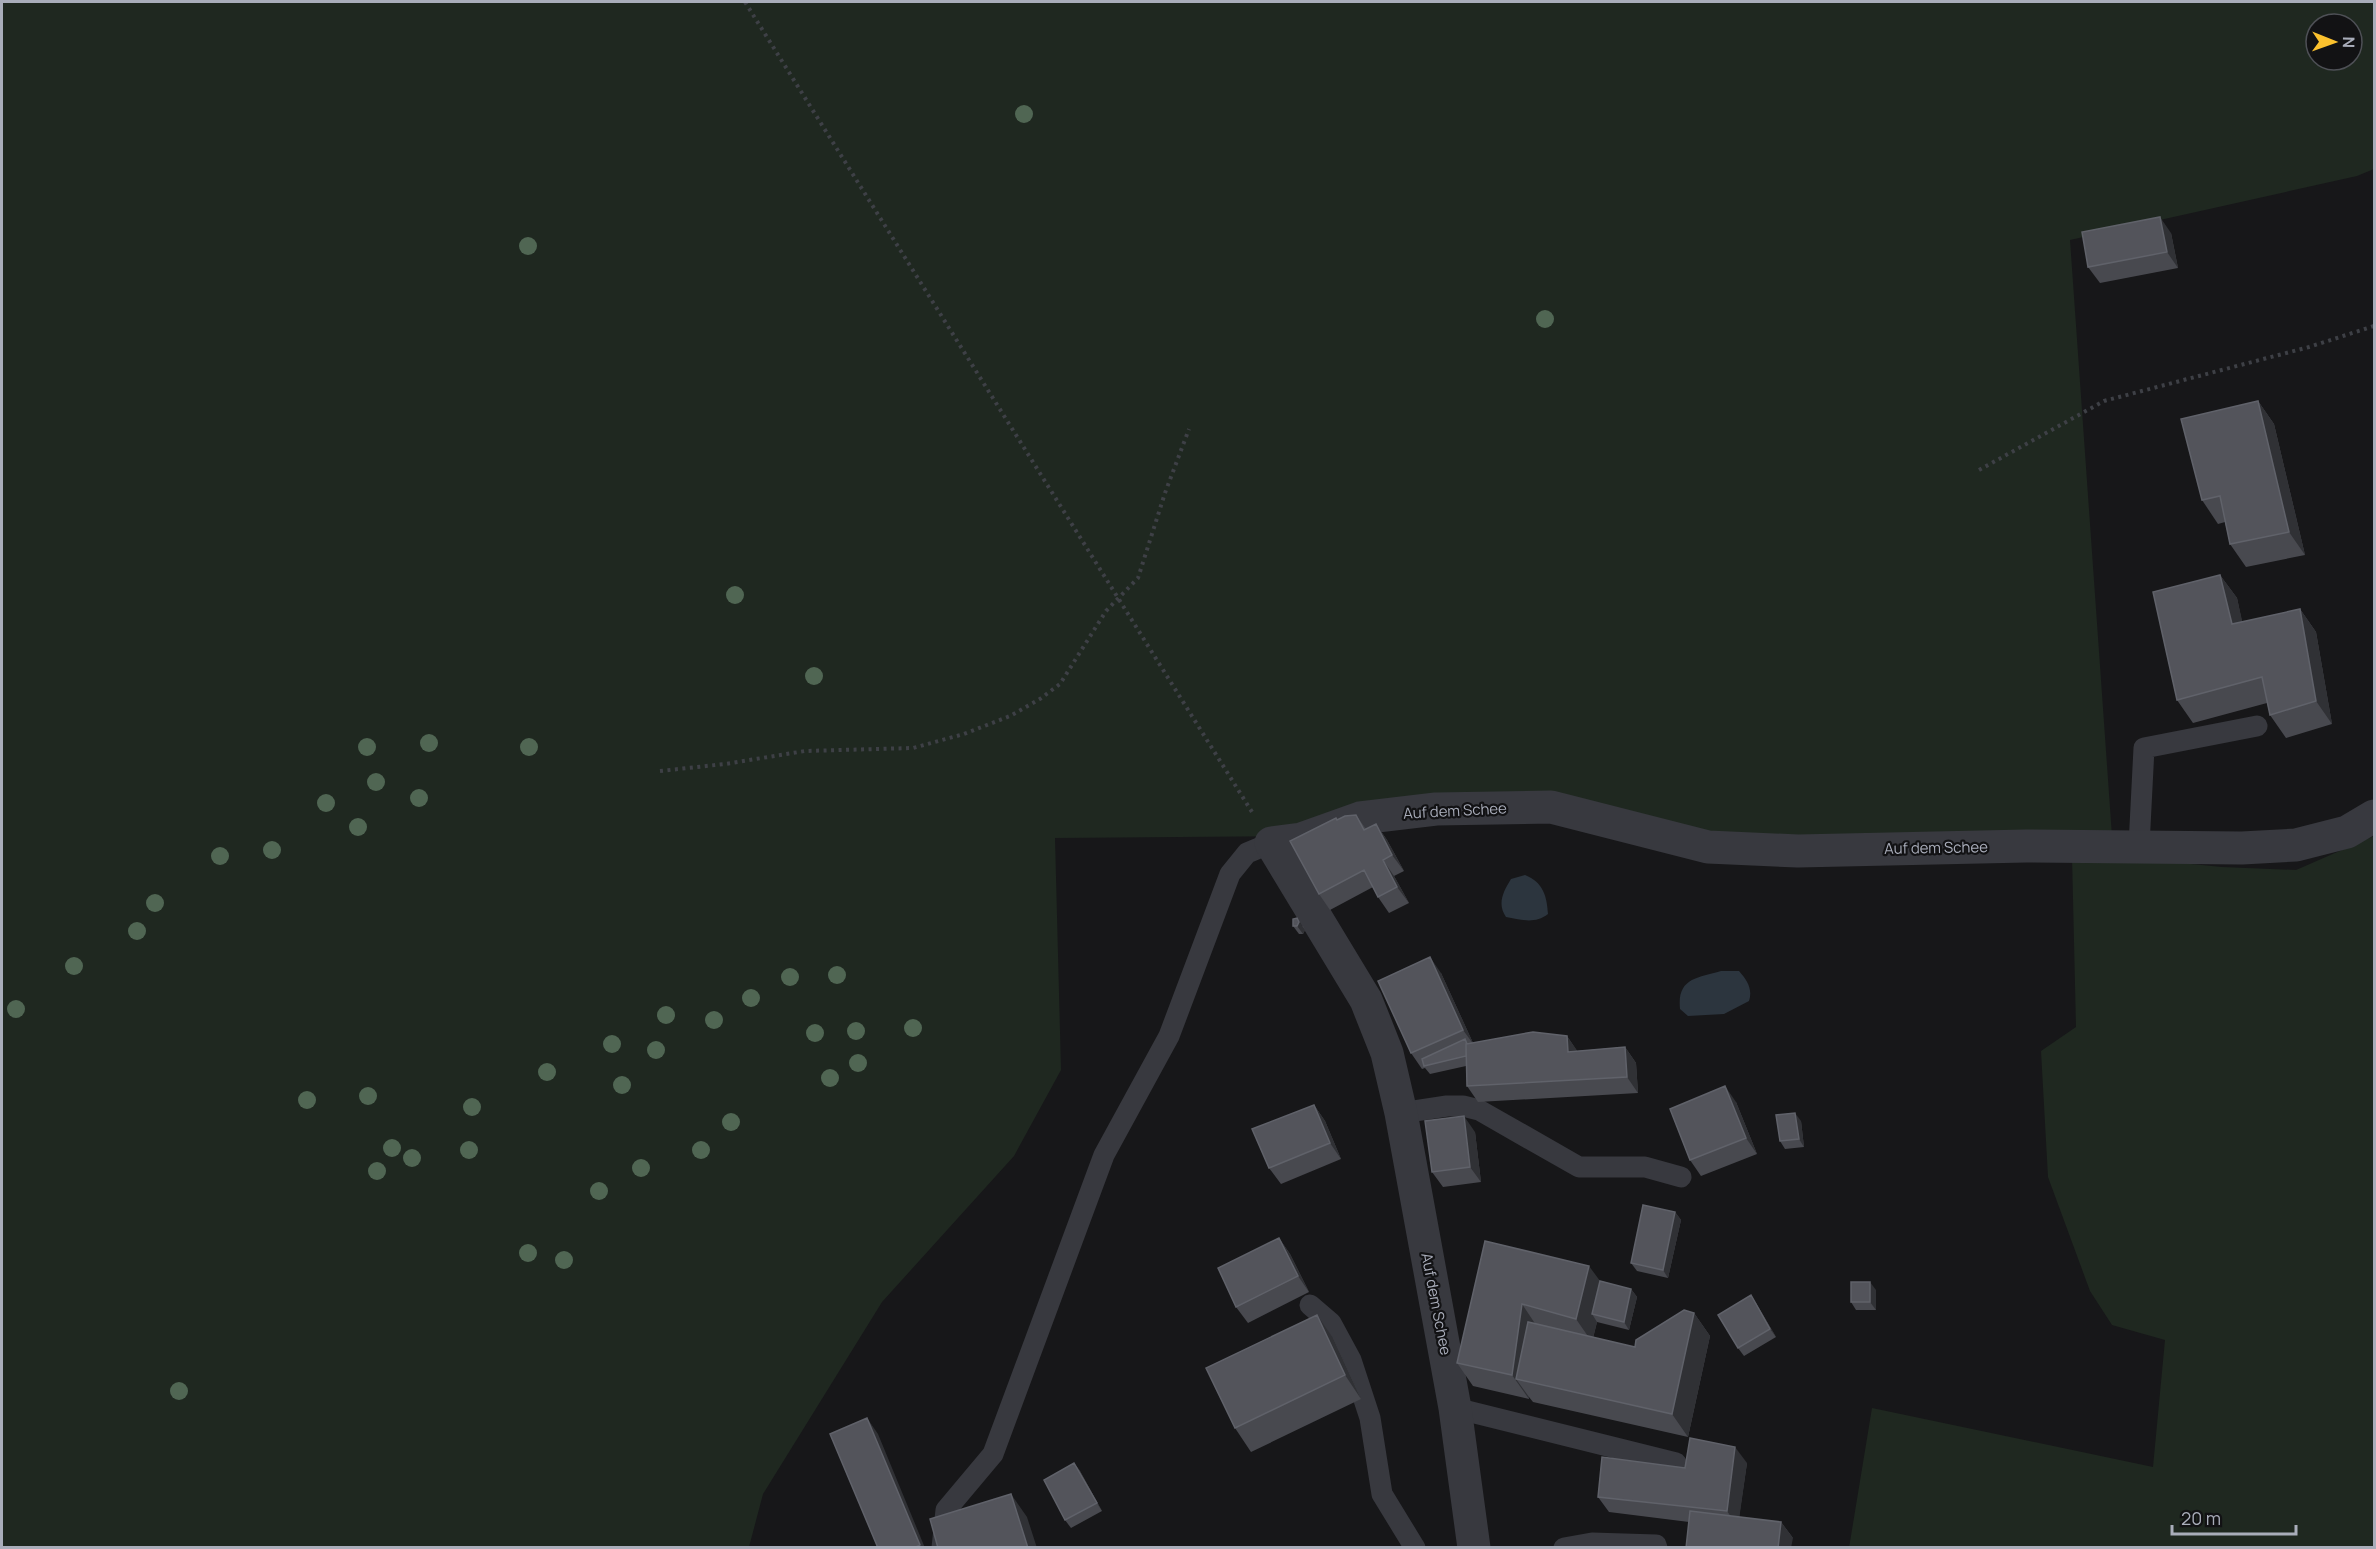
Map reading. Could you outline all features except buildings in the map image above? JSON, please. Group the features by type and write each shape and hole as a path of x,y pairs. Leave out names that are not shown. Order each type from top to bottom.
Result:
{"street":[{"name":"Auf dem Schee","path":"1474,1548 1455,1408 1401,1113 1387,1053 1366,1000 1271,843 1301,839 1360,818 1436,809 1551,807 1708,847 1798,851 2139,846 2242,848 2296,845 2347,832 2374,816"}],"lane":[{"path":"2139,846 2144,748 2257,726"},
{"path":"942,1548 946,1510 993,1454 1104,1155 1169,1036 1230,874 1247,853 1271,843"},
{"path":"1401,1113 1448,1106 1471,1108 1495,1119 1579,1167 1645,1167 1681,1177"},
{"path":"1310,1305 1331,1323 1350,1360 1370,1418 1382,1494 1415,1548"},
{"path":"1455,1408 1676,1462"},
{"path":"1564,1548 1592,1543 1656,1545 1657,1548"}],"path":[{"path":"745,2 885,228 1120,598 1271,843"},
{"path":"1980,470 2104,401 2309,347 2374,326"},
{"path":"660,771 830,749 913,748 964,734 1010,716 1060,684 1106,611 1138,578 1165,493 1189,429"}],"shaded area":[{"path":"2,2 2374,2 2374,169 2357,176 2070,240 2112,836 1731,837 1549,796 1300,836 1055,838 1061,1070 1014,1156 882,1302 763,1494 749,1547 2,1548"},
{"path":"2374,836 2374,1547 1849,1548 1872,1408 2153,1467 2165,1340 2112,1325 2090,1291 2048,1177 2041,1051 2076,1027 2072,856 2120,857 2222,867 2296,870"},
{"path":"1525,875 1543,890 1548,914 1533,920 1506,917 1503,912 1502,898 1506,889 1511,879"},
{"path":"1721,971 1739,971 1748,985 1749,1001 1724,1014 1688,1016 1680,1009 1680,999 1685,985 1697,978"}]}
